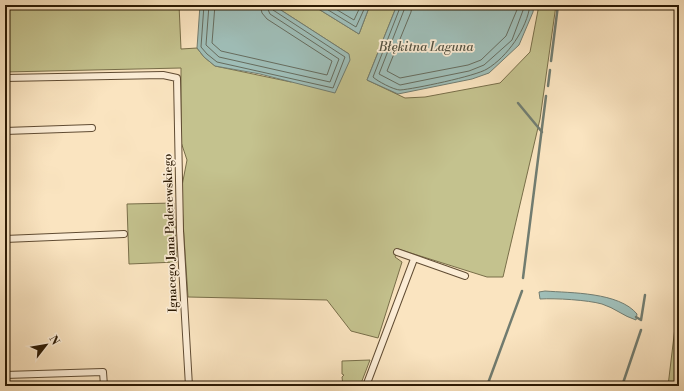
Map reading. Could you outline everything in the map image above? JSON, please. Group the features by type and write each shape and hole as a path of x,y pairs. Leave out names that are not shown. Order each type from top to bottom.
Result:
{"street":[{"name":"Ignacego Jana Paderewskiego","path":"5,78 163,75 177,78 180,231 189,386"},
{"path":"5,131 92,128"},
{"path":"5,238 124,234"},
{"path":"397,252 465,276"},
{"path":"366,386 414,259"},
{"path":"5,375 103,372 104,386"}],"shaded area":[{"path":"5,5 179,5 181,49 197,48 204,57 215,66 291,82 349,54 273,5 312,5 359,34 370,5 397,5 367,80 405,98 425,97 500,83 530,52 539,5 556,5 540,119 503,277 487,277 398,249 395,257 402,262 378,338 351,331 327,300 188,297 181,191 187,160 181,142 181,68 5,72"},
{"path":"174,203 177,262 129,264 127,204"},
{"path":"679,294 679,386 668,386"},
{"path":"370,360 360,386 343,386 342,377 344,375 342,374 342,361"}],"water":[{"name":"Błękitna Laguna","path":"200,5 273,5 349,54 350,60 335,93 260,74 215,66 204,57 197,48"},
{"name":"Błękitna Laguna","path":"312,5 370,5 359,34"},
{"name":"Błękitna Laguna","path":"397,5 534,5 533,12 519,45 489,73 472,79 398,94 367,80"},
{"path":"539,292 581,293 619,301 637,314 636,320 607,306 589,301 540,299"}],"waterway":[{"path":"551,61 558,5"},
{"path":"548,86 550,70"},
{"path":"523,278 546,96"},
{"path":"518,103 542,132"},
{"path":"487,386 522,291"},
{"path":"636,317 641,320 645,295"},
{"path":"622,386 641,330"}]}
